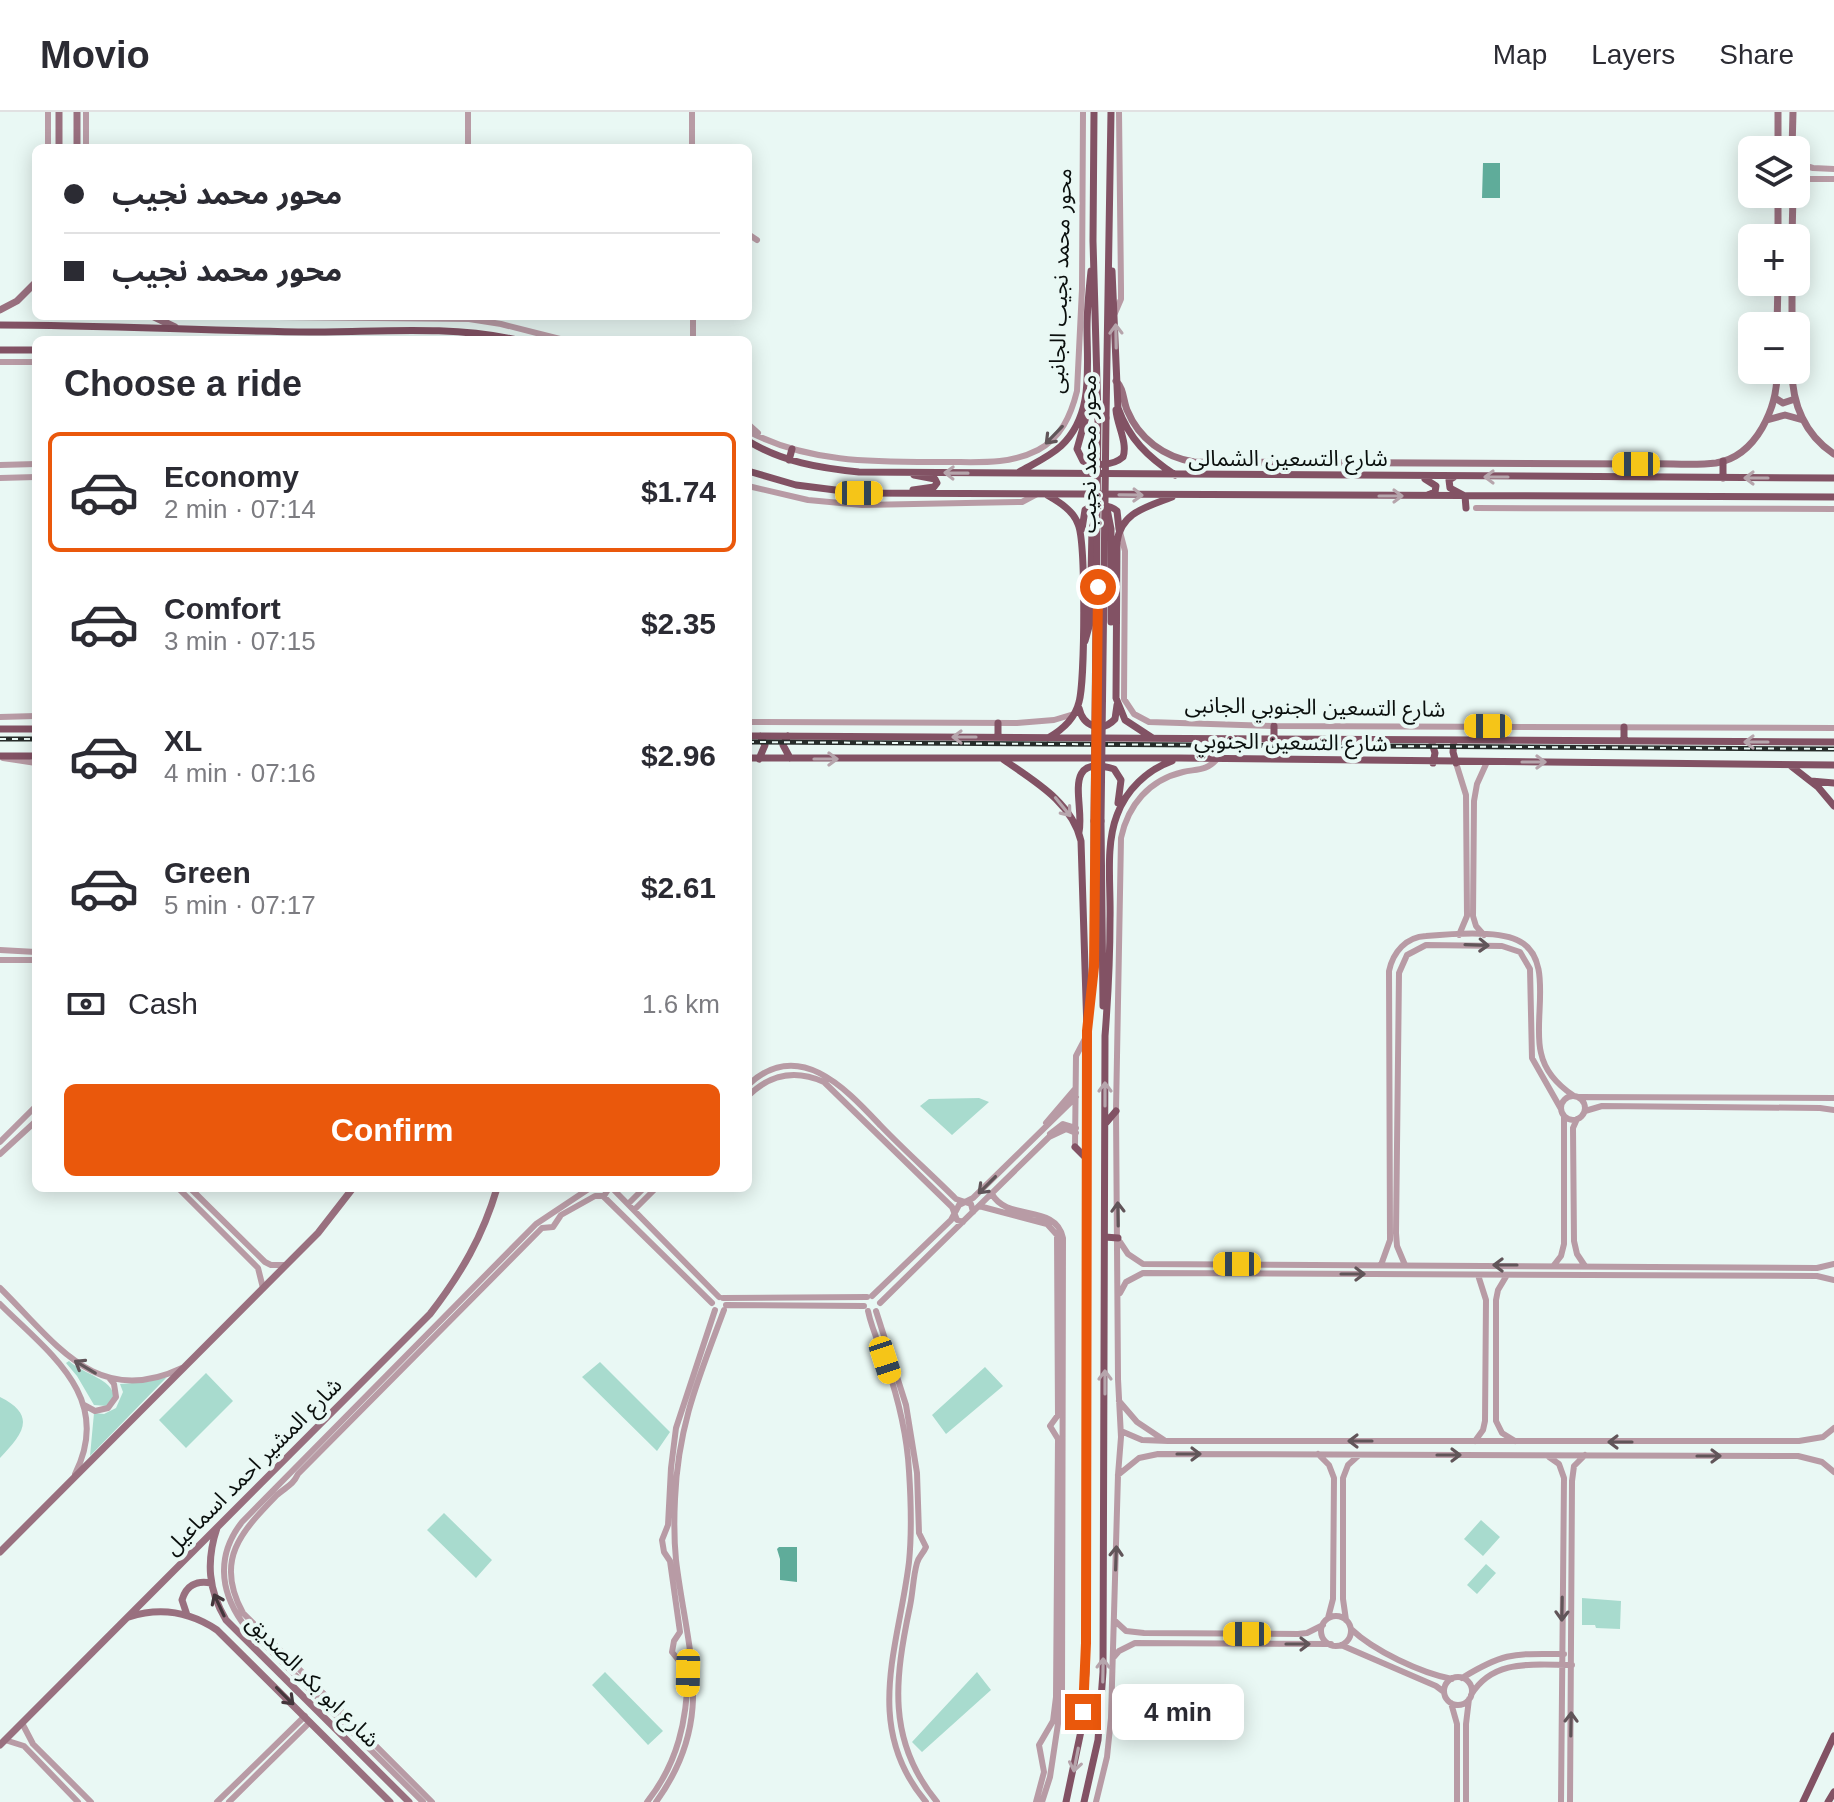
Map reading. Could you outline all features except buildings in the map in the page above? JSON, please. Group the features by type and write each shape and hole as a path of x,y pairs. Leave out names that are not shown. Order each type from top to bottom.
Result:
{"main road":[{"path":"59,112 59,144"},
{"path":"77,112 77,144"},
{"name":"محور محمد نجيب","path":"1094,112 1093,241 1102,418"},
{"name":"محور محمد نجيب","path":"1087,1033 1094,967 1098,821 1102,418 1115,143 1111,112"},
{"path":"1778,112 1778,136"},
{"path":"1792,136 1793,112"},
{"path":"1093,241 1087,307 1087,417 1077,449 1083,461 1113,464 1119,462 1125,452 1116,419 1115,313 1109,241"},
{"path":"0,310 17,301 32,287"},
{"path":"160,320 175,327"},
{"path":"213,320 213,328"},
{"path":"440,331 441,320"},
{"path":"0,325 308,332 440,331 491,336"},
{"path":"308,332 318,336"},
{"path":"342,336 345,332"},
{"path":"0,350 32,350"},
{"path":"1116,381 1137,428 1150,442 1167,454 1201,463 1719,462 1747,446 1767,420 1775,398 1776,384"},
{"path":"1793,384 1803,420 1815,439 1834,454"},
{"path":"1016,474 1051,454 1069,438 1083,413 1087,388"},
{"path":"1116,392 1118,408 1132,437 1142,450 1175,475"},
{"path":"1775,398 1786,403 1795,399"},
{"path":"1767,420 1785,415 1803,420"},
{"name":"شارع التسعين الشمالى","path":"752,443 789,460 827,469 905,472 1834,478"},
{"path":"789,460 792,449"},
{"path":"1004,462 1004,474"},
{"path":"1719,462 1723,478"},
{"name":"شارع التسعين الشمالى","path":"752,472 796,485 828,490 903,493 1834,497"},
{"path":"903,493 934,487 937,483 935,479 905,472"},
{"path":"1419,477 1436,486 1435,492 1426,496"},
{"path":"1456,477 1449,480 1450,488 1465,496 1466,508"},
{"path":"1041,494 1061,504 1074,516 1082,534"},
{"path":"1119,531 1132,514 1176,496"},
{"path":"1647,496 1647,508"},
{"path":"1684,496 1684,508"},
{"path":"1046,739 1063,728 1076,710 1083,648 1083,513 1092,507 1114,508 1119,531 1115,719 1107,726 1088,725 1076,710"},
{"path":"1102,509 1111,523 1111,613 1115,648"},
{"path":"1083,648 1090,623 1092,529 1102,509"},
{"path":"1117,704 1132,726 1157,739"},
{"path":"998,723 998,737"},
{"path":"1274,726 1274,740"},
{"path":"1624,727 1624,741"},
{"path":"0,729 32,729"},
{"name":"شارع التسعين الجنوبي","path":"752,736 1834,742"},
{"path":"759,759 765,745 760,736"},
{"path":"788,736 783,745 791,759"},
{"path":"1431,740 1435,753 1433,763"},
{"path":"1454,740 1456,763"},
{"path":"0,757 32,756"},
{"name":"شارع التسعين الجنوبي","path":"752,758 1179,758 1834,765"},
{"path":"1003,758 1055,798 1079,832"},
{"name":"محور محمد نجيب","path":"1117,813 1134,786 1149,773 1179,758"},
{"path":"1791,766 1834,806"},
{"name":"محور محمد نجيب","path":"1066,1802 1083,1712 1087,1033 1085,917 1079,832 1081,814 1077,783 1079,776 1089,767 1114,769 1120,775 1122,786 1111,840 1110,966 1105,1036"},
{"path":"1809,780 1834,783"},
{"path":"1117,813 1127,817"},
{"name":"محور محمد نجيب","path":"1084,1802 1101,1718 1104,1603 1105,1036 1098,821"},
{"path":"1105,1124 1116,1111"},
{"path":"1075,1147 1087,1159"},
{"path":"1,1549 318,1233 350,1192"},
{"name":"شارع المشير احمد اسماعيل","path":"2,1743 430,1314 474,1250 490,1215 496,1192"},
{"path":"1105,1237 1118,1238"},
{"path":"1087,1431 1093,1435 1099,1434 1105,1419"},
{"path":"1086,1471 1088,1463 1094,1458 1104,1463"},
{"name":"شارع ابو بكر الصديق","path":"217,1527 211,1545 211,1583 220,1608 235,1630 409,1802"},
{"path":"187,1615 182,1600 189,1587 196,1583 211,1583"},
{"path":"1104,1603 1115,1603"},
{"name":"شارع ابو بكر الصديق","path":"127,1617 150,1611 187,1615 208,1624 226,1637 390,1802"},
{"path":"1803,1802 1834,1736"},
{"path":"377,1789 386,1780"},
{"path":"1828,1802 1834,1792"}],"street":[{"path":"48,112 48,144"},
{"path":"86,112 86,144"},
{"path":"468,112 468,144"},
{"path":"692,112 692,144"},
{"name":"محور محمد نجيب الجانبى","path":"1004,462 1038,450 1051,441 1061,431 1074,403 1082,289 1083,112"},
{"path":"1115,313 1121,299 1115,143 1119,112"},
{"path":"1810,167 1834,169"},
{"path":"1817,179 1818,169"},
{"path":"1810,180 1834,179"},
{"path":"752,237 757,240"},
{"path":"479,320 548,336"},
{"path":"0,362 32,362"},
{"path":"752,428 763,438"},
{"path":"752,433 792,449 857,460 1004,462"},
{"path":"0,465 32,464"},
{"path":"0,478 32,477"},
{"path":"752,487 808,500 871,505 1022,502 1041,494"},
{"path":"1476,508 1834,509"},
{"name":"شارع التسعين الجنوبي الجانبى","path":"1119,531 1125,551 1124,699 1134,714 1158,723 1834,728"},
{"path":"752,722 998,723 1054,720 1076,710"},
{"path":"0,717 32,716"},
{"path":"0,757 32,762"},
{"path":"1096,1802 1110,1738 1121,1431 1116,1111 1119,857 1127,817 1137,799 1181,772 1208,768 1217,759"},
{"path":"1484,935 1476,926 1473,916 1474,801 1477,784 1487,762"},
{"path":"1456,763 1466,795 1467,916 1459,935"},
{"path":"1440,935 1440,945"},
{"path":"1381,1265 1390,1240 1389,971 1395,954 1413,939 1440,935 1484,935 1502,936 1523,943 1537,960 1540,974 1541,1054 1552,1076 1583,1102 1585,1111"},
{"path":"1502,936 1502,946"},
{"path":"1405,1265 1397,1246 1396,1233 1398,1038 1400,967 1413,950 1426,945 1502,946 1515,949 1528,963 1531,975 1532,1058 1562,1112 1570,1120 1577,1119"},
{"path":"0,950 32,952"},
{"path":"0,960 32,960"},
{"path":"1075,1147 1076,1055 1087,1033"},
{"path":"1390,1038 1398,1038"},
{"path":"752,1082 764,1073 790,1066 817,1070 829,1076 870,1113 956,1199 966,1201 976,1209 1047,1224 1055,1230 1061,1324"},
{"path":"752,1093 766,1081 777,1077 801,1075 824,1082 952,1207 955,1218 963,1222"},
{"path":"594,1192 604,1196 713,1307 869,1310 880,1303 1042,1144 1076,1088"},
{"path":"1049,1130 1076,1097"},
{"path":"1554,1266 1564,1244 1562,1112 1566,1098 1834,1098"},
{"path":"1820,1108 1821,1100"},
{"path":"1585,1266 1577,1254 1574,1241 1573,1128 1585,1111 1602,1106 1834,1110"},
{"path":"0,1142 32,1110"},
{"path":"926,1802 902,1759 888,1697 891,1655 910,1553 909,1468 904,1430 869,1310 870,1297 1034,1137 1063,1124 1076,1130"},
{"path":"0,1154 32,1125"},
{"path":"1034,1137 1042,1144"},
{"path":"182,1192 253,1263 261,1274 263,1288"},
{"path":"194,1192 265,1262 286,1265"},
{"path":"286,1661 242,1622 226,1592 224,1560 235,1530 536,1224 585,1192"},
{"path":"423,1802 243,1613 233,1590 232,1557 246,1527 285,1487 294,1483 298,1474 542,1228 553,1227 561,1215 608,1192"},
{"path":"615,1192 721,1297 725,1308 689,1404 678,1467 676,1552 692,1655 694,1700 688,1737 673,1774 656,1802"},
{"path":"628,1204 640,1192"},
{"path":"634,1210 652,1192"},
{"path":"992,1194 1000,1205 1050,1219 1061,1230 1058,1415 1061,1708 1050,1777 1039,1802"},
{"path":"1118,1238 1128,1254 1139,1263 1671,1267 1817,1272 1834,1280"},
{"path":"1139,1263 1137,1269 1140,1274"},
{"path":"1304,1264 1304,1274"},
{"path":"1119,1297 1126,1282 1140,1274 1672,1275 1817,1272 1834,1264"},
{"path":"1533,1266 1533,1275"},
{"path":"1671,1267 1672,1275"},
{"path":"1475,1441 1485,1421 1486,1295 1478,1275"},
{"path":"1507,1275 1496,1300 1496,1421 1502,1433 1515,1441"},
{"path":"0,1288 77,1364 110,1379 149,1379 185,1366"},
{"path":"647,1802 666,1774 684,1723 688,1672 672,1652 680,1632 670,1561 664,1552 662,1540 668,1525 671,1468 680,1411 713,1307 721,1297"},
{"path":"721,1297 870,1297 880,1303"},
{"path":"0,1304 68,1373 84,1405 85,1444 71,1480"},
{"path":"869,1310 906,1405 917,1473 921,1537 926,1547 919,1557 900,1656 898,1714 917,1774 937,1802"},
{"path":"84,1405 89,1409 102,1410 113,1403 116,1390 110,1379"},
{"path":"1119,1400 1137,1422 1168,1441"},
{"path":"1059,1420 1050,1426 1059,1433"},
{"path":"1121,1431 1144,1441 1664,1442 1799,1441 1823,1437 1834,1428"},
{"path":"1144,1441 1142,1448 1146,1456"},
{"path":"1230,1441 1230,1454"},
{"path":"1528,1441 1528,1455"},
{"path":"1798,1456 1799,1441"},
{"path":"1664,1442 1664,1456"},
{"path":"1118,1475 1134,1460 1146,1456 1230,1454 1798,1456 1822,1462 1834,1472"},
{"path":"1114,1620 1126,1631 1144,1633 1298,1634 1323,1625 1333,1599 1334,1478 1329,1465 1318,1454"},
{"path":"1359,1455 1348,1465 1343,1478 1343,1599 1346,1620 1351,1629 1381,1651 1452,1679 1462,1678 1506,1655 1572,1654"},
{"path":"1546,1455 1559,1464 1564,1478 1561,1802"},
{"path":"1570,1802 1572,1473 1574,1466 1585,1455"},
{"path":"911,1538 921,1537"},
{"path":"910,1553 919,1557"},
{"path":"1328,1618 1338,1616 1346,1620"},
{"path":"1323,1625 1324,1638 1331,1644"},
{"path":"1341,1645 1349,1639 1351,1629"},
{"path":"1039,1802 1044,1772 1039,1745 1053,1721 1060,1632"},
{"path":"677,1637 689,1639"},
{"path":"1113,1658 1126,1645 1135,1643 1341,1645 1444,1692 1457,1724 1457,1802"},
{"path":"679,1662 686,1662 692,1655"},
{"path":"1451,1703 1461,1705 1480,1682 1500,1669 1572,1665"},
{"path":"1462,1678 1471,1687 1466,1724 1466,1802"},
{"path":"1444,1692 1452,1679"},
{"path":"217,1802 308,1719"},
{"path":"229,1802 308,1719"},
{"path":"22,1723 33,1744 91,1802"},
{"path":"2,1743 24,1746 78,1802"},
{"path":"371,1746 432,1802"}],"shaded area":[{"path":"1483,163 1500,163 1500,198 1482,198"},
{"path":"979,1098 989,1102 952,1135 920,1106 929,1099"},
{"path":"69,1361 108,1385 114,1397 107,1406 94,1405 66,1363"},
{"path":"600,1362 670,1432 657,1451 582,1377"},
{"path":"985,1367 1003,1386 946,1434 932,1415"},
{"path":"206,1373 233,1401 186,1448 159,1420"},
{"path":"167,1377 90,1456 94,1413 104,1414 116,1408 123,1392 120,1384"},
{"path":"0,1397 12,1404 23,1419 20,1434 0,1458"},
{"path":"444,1513 492,1560 476,1578 427,1530"},
{"path":"1481,1520 1500,1537 1483,1556 1464,1539"},
{"path":"779,1547 797,1547 797,1582 780,1580"},
{"path":"1486,1564 1496,1573 1477,1594 1467,1585"},
{"path":"1582,1598 1621,1601 1620,1629 1582,1625"},
{"path":"605,1672 663,1731 648,1745 592,1685"},
{"path":"977,1672 991,1690 922,1752 912,1742"}],"railway":[{"path":"0,739 32,739"},
{"path":"752,742 1834,749"}],"route":[{"path":"1083,1712 1086,1672 1087,1031 1094,967 1098,587"}]}
